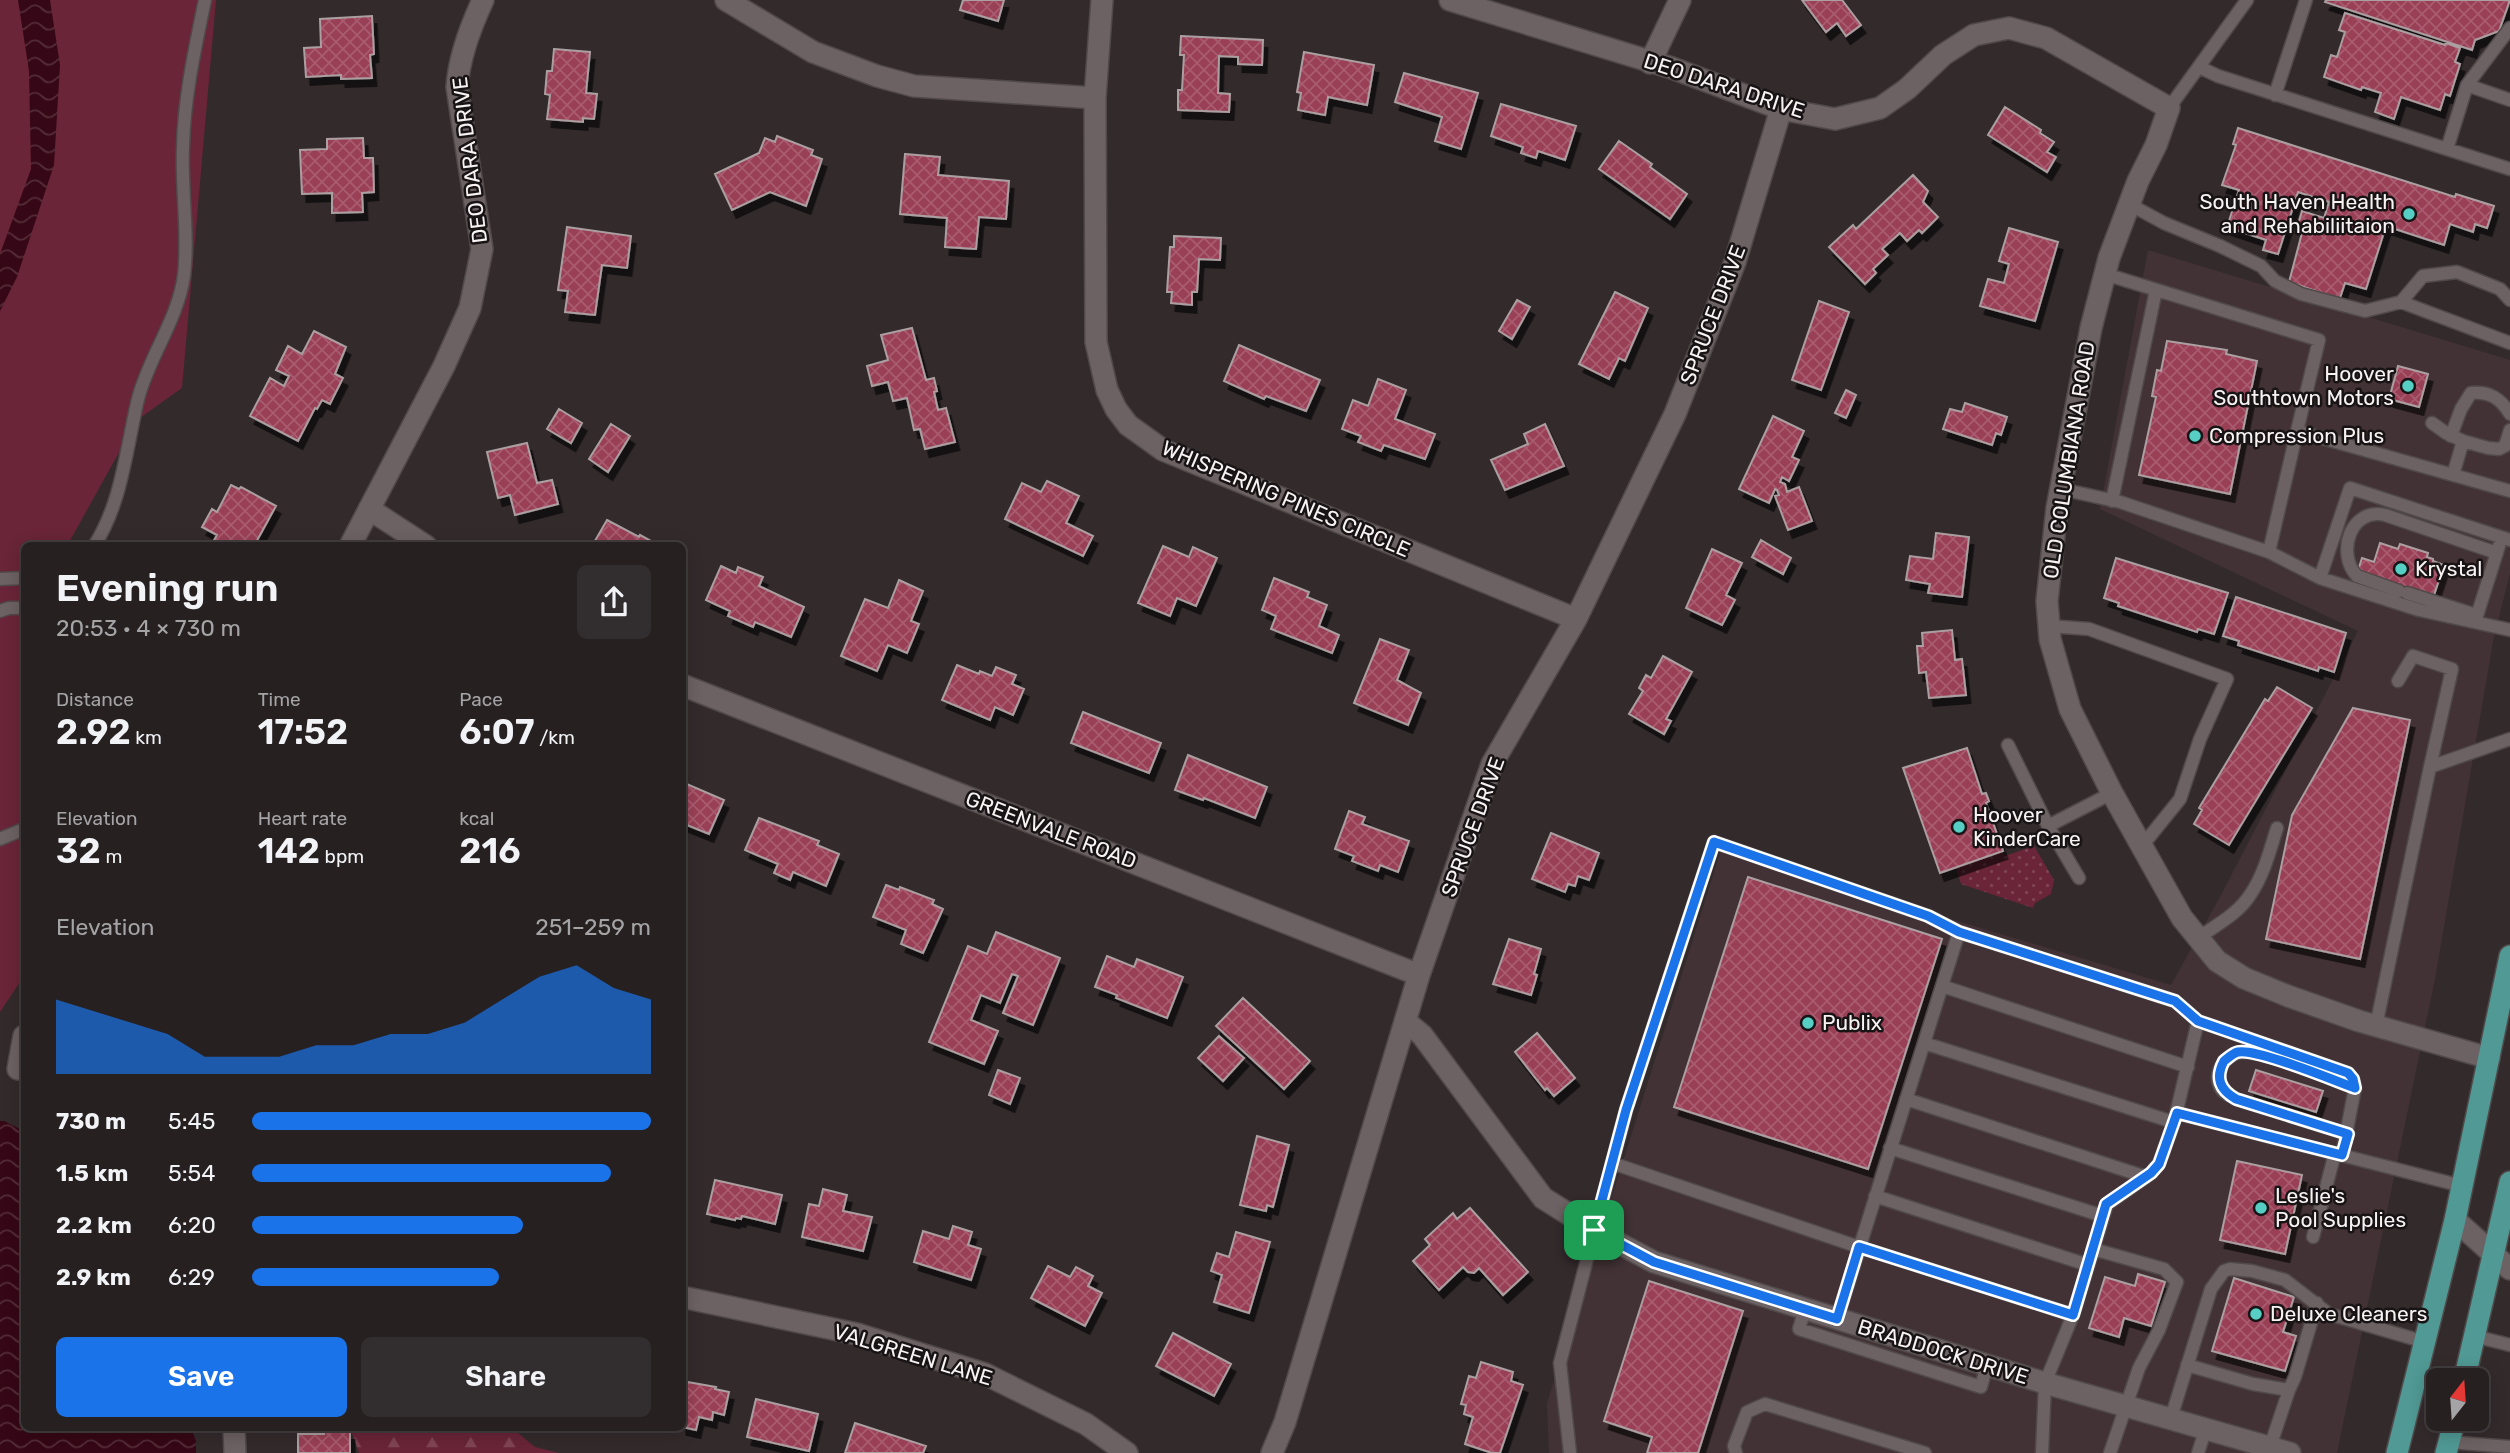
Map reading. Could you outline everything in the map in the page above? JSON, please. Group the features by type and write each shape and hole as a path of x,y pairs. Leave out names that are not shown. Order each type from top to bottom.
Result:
{"main road":[{"path":"2397,1453 2455,1220 2510,956"},
{"path":"2467,1368 2510,1182"}],"street":[{"name":"DEO DARA DRIVE","path":"353,542 444,366 470,308 482,248 457,87 458,70 471,25 483,0"},
{"path":"726,0 813,52 877,76 914,86 1095,98"},
{"name":"WHISPERING PINES CIRCLE","path":"1102,0 1095,98 1096,342 1107,390 1128,425 1163,450 1576,619"},
{"name":"DEO DARA DRIVE","path":"1450,0 1672,68 1781,109 1835,119 1881,108 1908,89 1943,55 1964,41 1974,35 2009,27 2046,38 2169,108"},
{"path":"1650,63 1680,0"},
{"name":"OLD COLUMBIANA ROAD","path":"2169,108 2156,145 2129,204 2105,274 2091,328 2061,489 2047,601 2057,668 2070,709 2112,793 2182,918 2217,961 2244,978 2288,996 2376,1026 2489,1058"},
{"name":"SPRUCE DRIVE","path":"1272,1453 1285,1422 1419,975 1492,764 1576,619 1675,414 1735,262 1781,109"},
{"path":"369,509 420,542"},
{"name":"GREENVALE ROAD","path":"686,687 1419,975"},
{"name":"BRADDOCK DRIVE","path":"1405,1021 1422,1035 1544,1198 1594,1230 1654,1262 2045,1383 2280,1450"},
{"path":"14,1074 21,1047"},
{"path":"2455,1220 2510,1269"},
{"name":"VALGREEN LANE","path":"686,1298 857,1334 985,1374 1086,1424 1128,1453"},
{"path":"234,1431 235,1453"}],"lane":[{"path":"96,542 114,507 141,387 173,318 184,276 186,235 183,147 192,63 205,0"},
{"name":"OLD COLUMBIANA ROAD","path":"2169,108 2247,0"},
{"path":"2275,95 2306,0"},
{"path":"2447,149 2468,85 2510,28"},
{"path":"2199,67 2275,95 2510,169"},
{"path":"2468,85 2510,100"},
{"path":"2129,204 2164,223 2261,266 2274,281 2301,294 2365,311 2401,302 2510,343"},
{"path":"2401,302 2423,276 2457,272 2500,289 2510,300"},
{"path":"2105,274 2319,340 2269,552"},
{"path":"2112,501 2157,290"},
{"path":"2453,475 2461,409 2472,393 2482,392 2499,399 2510,414"},
{"path":"2432,423 2457,438 2499,449 2505,446 2510,430"},
{"path":"2297,431 2510,491"},
{"path":"2320,578 2350,488 2506,539 2497,553 2476,619"},
{"path":"2061,489 2112,501 2269,552 2320,578 2419,610 2476,619"},
{"path":"2497,553 2378,514 2355,523 2347,549 2348,562 2357,576 2510,630"},
{"path":"0,579 21,578"},
{"path":"0,611 21,608"},
{"path":"2049,626 2089,629 2227,679 2200,739 2180,799 2142,846"},
{"path":"2376,1026 2452,669 2413,656 2398,681"},
{"path":"2430,767 2510,739"},
{"path":"2008,745 2048,826 2079,878"},
{"path":"2048,826 2112,793"},
{"path":"2198,938 2219,924 2249,897 2265,867 2277,828"},
{"path":"0,839 21,830"},
{"path":"1570,1453 1560,1363 1626,1110 1714,842 1928,916 1959,932 2175,1001 2198,1021 2348,1073 2355,1088 2348,1134 2313,1237"},
{"path":"1837,1319 1959,932"},
{"path":"1942,986 2188,1067"},
{"path":"2042,1453 2045,1383 2073,1315 2106,1204 2146,1177 2159,1164 2175,1118 2198,1021"},
{"path":"1924,1043 2175,1118 2339,1154 2462,1186"},
{"path":"2348,1134 2236,1099 2222,1090 2220,1068 2231,1055 2247,1052 2284,1062 2355,1088"},
{"path":"1906,1099 2146,1177"},
{"path":"1890,1148 2103,1216"},
{"path":"1612,1163 1859,1247 2073,1315"},
{"path":"1875,1196 2088,1265"},
{"path":"2093,1249 2164,1269 2177,1282 2164,1319 2125,1405 2110,1453"},
{"path":"2171,1418 2211,1289 2224,1271 2230,1269 2252,1271 2285,1280 2329,1314 2425,1342"},
{"path":"2280,1450 2288,1390 2295,1377 2317,1303"},
{"path":"1805,1309 1799,1329 1981,1387 1987,1365"},
{"path":"2474,1336 2510,1345"},
{"path":"2188,1365 2253,1384 2288,1390"},
{"path":"1736,1453 1734,1446 1747,1412 1765,1404 1925,1453"},
{"path":"2198,1453 2206,1428"},
{"path":"2447,1447 2510,1447"}],"shaded area":[{"path":"2148,250 2510,360 2510,573 2493,642 2435,979 2337,1453 1549,1453 1547,1403 1721,850 2171,985 2221,895 2358,631 2100,509"}],"green space":[{"path":"0,0 216,0 182,388 137,420 69,542 21,542 21,980 0,1012"},
{"path":"2034,846 2054,880 2051,894 2035,903 2033,908 1961,884 1956,868 2003,851 2005,856"},
{"path":"351,1431 516,1431 535,1447 559,1453 359,1453"}],"water":[{"path":"18,0 50,0 60,65 54,165 17,277 0,311 0,254 31,169 29,71"},
{"path":"0,1121 4,1121 21,1130 21,1431 192,1431 196,1453 0,1453"}],"building":[{"path":"963,0 1004,0 998,21 960,10"},
{"path":"1802,0 1842,0 1861,25 1846,36 1837,23 1826,32"},
{"path":"2510,0 2499,31 2475,40 2472,50 2325,2"},
{"path":"2345,13 2460,48 2455,62 2460,64 2450,96 2445,94 2440,110 2401,97 2394,119 2375,112 2381,93 2362,87 2361,90 2324,77 2331,55 2337,57 2345,32 2339,30"},
{"path":"372,16 372,78 341,79 341,75 306,77 304,48 321,47 320,19"},
{"path":"1181,36 1263,40 1262,65 1238,64 1238,57 1219,56 1218,93 1230,94 1229,112 1178,110 1178,90 1182,90 1184,55 1180,55"},
{"path":"554,49 590,52 586,93 597,94 594,119 583,118 583,122 547,119 550,95 545,94 547,71 552,71"},
{"path":"1304,52 1374,65 1367,105 1328,97 1325,115 1298,110 1301,93 1297,92"},
{"path":"1404,73 1478,93 1461,149 1435,141 1442,117 1395,102"},
{"path":"1501,104 1576,126 1565,160 1538,151 1536,158 1521,153 1523,147 1491,136"},
{"path":"2005,107 2041,130 2040,133 2054,142 2047,152 2056,157 2047,172 1988,135"},
{"name":"South Haven Health and Rehabiliitaion","path":"2238,128 2455,197 2456,194 2494,206 2487,228 2475,224 2473,232 2450,224 2444,245 2386,226 2366,289 2345,283 2339,301 2318,294 2319,292 2289,282 2302,233 2296,231 2302,211 2324,218 2329,202 2298,192 2278,254 2263,250 2266,240 2227,227 2239,190 2222,185 2236,145 2233,144"},
{"path":"777,136 813,150 811,155 822,159 806,206 770,192 732,210 715,174 759,153 765,138 775,142"},
{"path":"363,138 364,158 373,158 374,192 362,193 363,212 332,213 332,193 302,194 300,150 327,149 327,139"},
{"path":"1619,141 1652,164 1650,167 1687,194 1670,219 1599,169"},
{"path":"905,154 940,157 938,175 1009,181 1006,219 979,217 976,249 945,247 947,218 900,214"},
{"path":"1913,175 1928,191 1923,202 1938,217 1922,233 1919,230 1907,241 1900,233 1882,249 1888,255 1873,269 1876,273 1865,284 1829,247 1853,225 1856,229"},
{"path":"567,227 631,236 627,268 602,265 595,315 565,312 568,291 558,290"},
{"path":"2009,228 2058,242 2035,321 1980,306 1988,279 2004,283 2009,264 1999,261"},
{"path":"1174,236 1221,238 1220,260 1199,259 1197,292 1192,292 1192,305 1171,303 1172,292 1167,292 1170,247 1174,247"},
{"path":"1615,292 1648,308 1625,361 1619,358 1609,379 1579,364"},
{"path":"1517,300 1530,307 1512,339 1499,331"},
{"path":"1819,301 1849,312 1821,390 1792,380"},
{"path":"912,328 926,380 934,378 938,410 946,408 955,442 925,449 920,429 914,430 907,398 893,401 888,382 872,386 867,366 888,360 881,335"},
{"path":"314,331 346,347 335,374 343,378 330,404 322,400 317,409 315,408 298,441 250,416 270,378 284,386 289,376 276,370 288,346 302,354"},
{"name":"Compression Plus","path":"2167,341 2227,350 2226,354 2257,361 2230,494 2139,475 2156,397 2152,396 2157,370 2161,371"},
{"path":"1239,345 1320,380 1306,411 1266,396 1264,399 1224,381"},
{"name":"Hoover Southtown Motors","path":"2398,366 2428,374 2419,407 2389,399"},
{"path":"1378,379 1406,390 1395,419 1435,434 1425,459 1384,445 1381,451 1358,442 1361,436 1342,429 1353,400 1368,406"},
{"path":"1846,390 1856,395 1846,418 1835,413"},
{"path":"1965,403 2007,417 2001,435 1996,433 1992,445 1943,429 1950,409 1962,412"},
{"path":"559,409 582,423 571,443 547,429"},
{"path":"1773,416 1804,431 1792,457 1799,460 1789,481 1782,477 1780,482 1785,484 1787,492 1799,487 1812,521 1788,530 1775,496 1779,495 1777,490 1775,489 1769,503 1739,489"},
{"path":"611,424 630,436 608,472 589,459"},
{"path":"1545,424 1564,466 1505,490 1491,460 1528,444 1524,434"},
{"path":"527,443 537,483 552,480 558,504 515,515 510,495 498,498 487,452"},
{"path":"1047,481 1079,496 1066,523 1093,536 1083,556 1005,519 1022,483 1041,492"},
{"path":"231,485 239,489 241,487 276,506 256,542 213,542 217,535 202,527 212,509 217,512"},
{"path":"607,520 653,542 594,542"},
{"path":"1936,533 1969,537 1962,597 1928,593 1930,584 1906,580 1910,556 1933,559"},
{"path":"1761,540 1791,558 1783,574 1752,557"},
{"name":"Krystal","path":"2380,543 2398,549 2400,544 2428,553 2427,557 2444,565 2433,598 2357,573 2362,558 2374,562"},
{"path":"1163,546 1189,557 1193,547 1217,558 1196,606 1177,598 1170,616 1138,603"},
{"path":"1712,549 1742,563 1726,595 1735,600 1722,625 1686,608"},
{"path":"2116,558 2228,593 2214,634 2198,629 2197,632 2118,606 2119,603 2104,598"},
{"path":"721,566 736,573 738,567 763,577 759,586 804,607 791,637 755,622 753,627 728,616 730,611 706,600"},
{"path":"1274,578 1309,592 1307,597 1327,605 1319,626 1339,635 1332,653 1271,629 1276,616 1262,610"},
{"path":"899,580 923,591 911,621 919,624 907,653 888,645 877,671 841,656 865,599 888,608"},
{"path":"2236,597 2346,633 2334,672 2319,667 2318,671 2238,645 2239,641 2223,636"},
{"path":"1952,630 1955,660 1962,659 1966,695 1929,698 1926,672 1919,673 1917,646 1923,646 1922,633"},
{"path":"1380,639 1409,650 1397,680 1421,693 1408,725 1354,703"},
{"path":"1663,656 1692,672 1666,719 1671,721 1664,734 1629,714 1643,691 1639,688 1646,675 1651,678"},
{"path":"957,665 979,674 980,671 992,676 996,667 1016,675 1012,684 1024,689 1013,715 995,707 990,720 942,700"},
{"path":"2277,687 2312,708 2229,845 2194,824 2202,810 2199,808 2265,699 2268,701"},
{"path":"2353,708 2410,720 2360,959 2266,939 2292,815"},
{"path":"1083,712 1161,743 1149,773 1071,743"},
{"name":"Hoover KinderCare","path":"1967,748 1982,794 1986,793 1989,801 1986,803 2003,851 1940,873 1903,768"},
{"path":"1188,755 1267,787 1255,818 1175,790"},
{"path":"686,784 724,800 709,834 686,825"},
{"path":"1349,811 1365,817 1362,824 1409,841 1398,872 1380,865 1378,871 1352,861 1354,856 1335,849"},
{"path":"759,818 819,841 817,845 839,854 826,886 793,872 790,880 774,873 778,864 745,850"},
{"path":"1551,833 1599,853 1589,880 1578,876 1575,886 1568,884 1565,892 1532,879"},
{"name":"Publix","path":"1748,877 1942,939 1868,1169 1674,1107"},
{"path":"886,885 899,890 900,887 934,900 932,904 943,909 923,953 901,944 906,930 873,917"},
{"path":"996,932 1060,958 1033,1025 1003,1013 1018,976 1012,974 1000,1003 981,995 971,1020 998,1031 984,1064 929,1042 968,946 987,954"},
{"path":"1509,939 1541,949 1531,995 1493,984"},
{"path":"1107,956 1134,967 1137,959 1183,977 1167,1018 1095,987"},
{"path":"1243,998 1310,1061 1284,1089 1216,1026"},
{"path":"1537,1033 1575,1078 1554,1096 1547,1088 1545,1090 1515,1052"},
{"path":"1219,1036 1244,1058 1223,1081 1198,1058"},
{"path":"998,1070 1020,1078 1010,1104 989,1095"},
{"path":"2256,1070 2323,1091 2316,1112 2249,1091"},
{"path":"1257,1136 1289,1145 1273,1207 1267,1205 1266,1211 1240,1205"},
{"name":"Leslie's Pool Supplies","path":"2237,1161 2302,1175 2285,1254 2220,1240"},
{"path":"715,1180 782,1195 775,1224 742,1216 741,1219 735,1220 707,1214"},
{"path":"823,1189 847,1195 843,1211 872,1217 863,1251 802,1237 809,1204 819,1206"},
{"path":"1470,1208 1528,1272 1503,1295 1479,1268 1474,1273 1463,1267 1439,1290 1413,1261 1430,1245 1425,1239 1453,1213 1457,1219"},
{"path":"953,1226 972,1232 968,1245 981,1249 971,1280 914,1262 923,1231 949,1239"},
{"path":"1236,1232 1270,1242 1249,1313 1214,1302 1222,1275 1211,1271 1217,1253 1229,1257"},
{"path":"1048,1266 1070,1277 1076,1267 1093,1276 1088,1286 1102,1293 1085,1326 1031,1298"},
{"path":"2138,1274 2165,1282 2151,1326 2124,1318 2119,1337 2089,1328 2105,1277 2135,1286"},
{"name":"Deluxe Cleaners","path":"2234,1278 2294,1297 2283,1332 2296,1336 2285,1371 2212,1351"},
{"path":"1649,1281 1743,1311 1698,1453 1647,1453 1652,1437 1604,1421"},
{"path":"1173,1333 1231,1364 1214,1396 1156,1366"},
{"path":"1481,1362 1513,1372 1511,1381 1523,1385 1500,1453 1465,1444 1473,1417 1464,1414 1466,1405 1461,1404 1469,1376 1476,1378"},
{"path":"686,1382 729,1392 724,1415 713,1412 712,1420 699,1417 696,1430 686,1428"},
{"path":"756,1399 818,1414 809,1451 747,1437"},
{"path":"855,1423 926,1446 923,1453 845,1453"},
{"path":"324,1431 350,1432 350,1453 298,1453 298,1434 324,1434"}],"place":[{"name":"South Haven Health and Rehabiliitaion","path":"2409,214"},
{"name":"Hoover Southtown Motors","path":"2408,386"},
{"name":"Compression Plus","path":"2195,436"},
{"name":"Krystal","path":"2401,569"},
{"name":"Hoover KinderCare","path":"1959,827"},
{"name":"Publix","path":"1808,1023"},
{"name":"Leslie's Pool Supplies","path":"2261,1208"},
{"name":"Deluxe Cleaners","path":"2256,1314"}],"route":[{"path":"1714,842 1928,916 1959,932 2175,1001 2198,1021 2348,1073 2355,1084 2355,1088 2256,1054 2237,1052 2231,1055 2220,1068 2222,1090 2236,1099 2348,1134 2342,1155 2177,1113 2159,1164 2151,1173 2106,1204 2073,1315 1859,1247 1837,1319 1654,1262 1594,1230 1626,1110 1714,842"}]}
